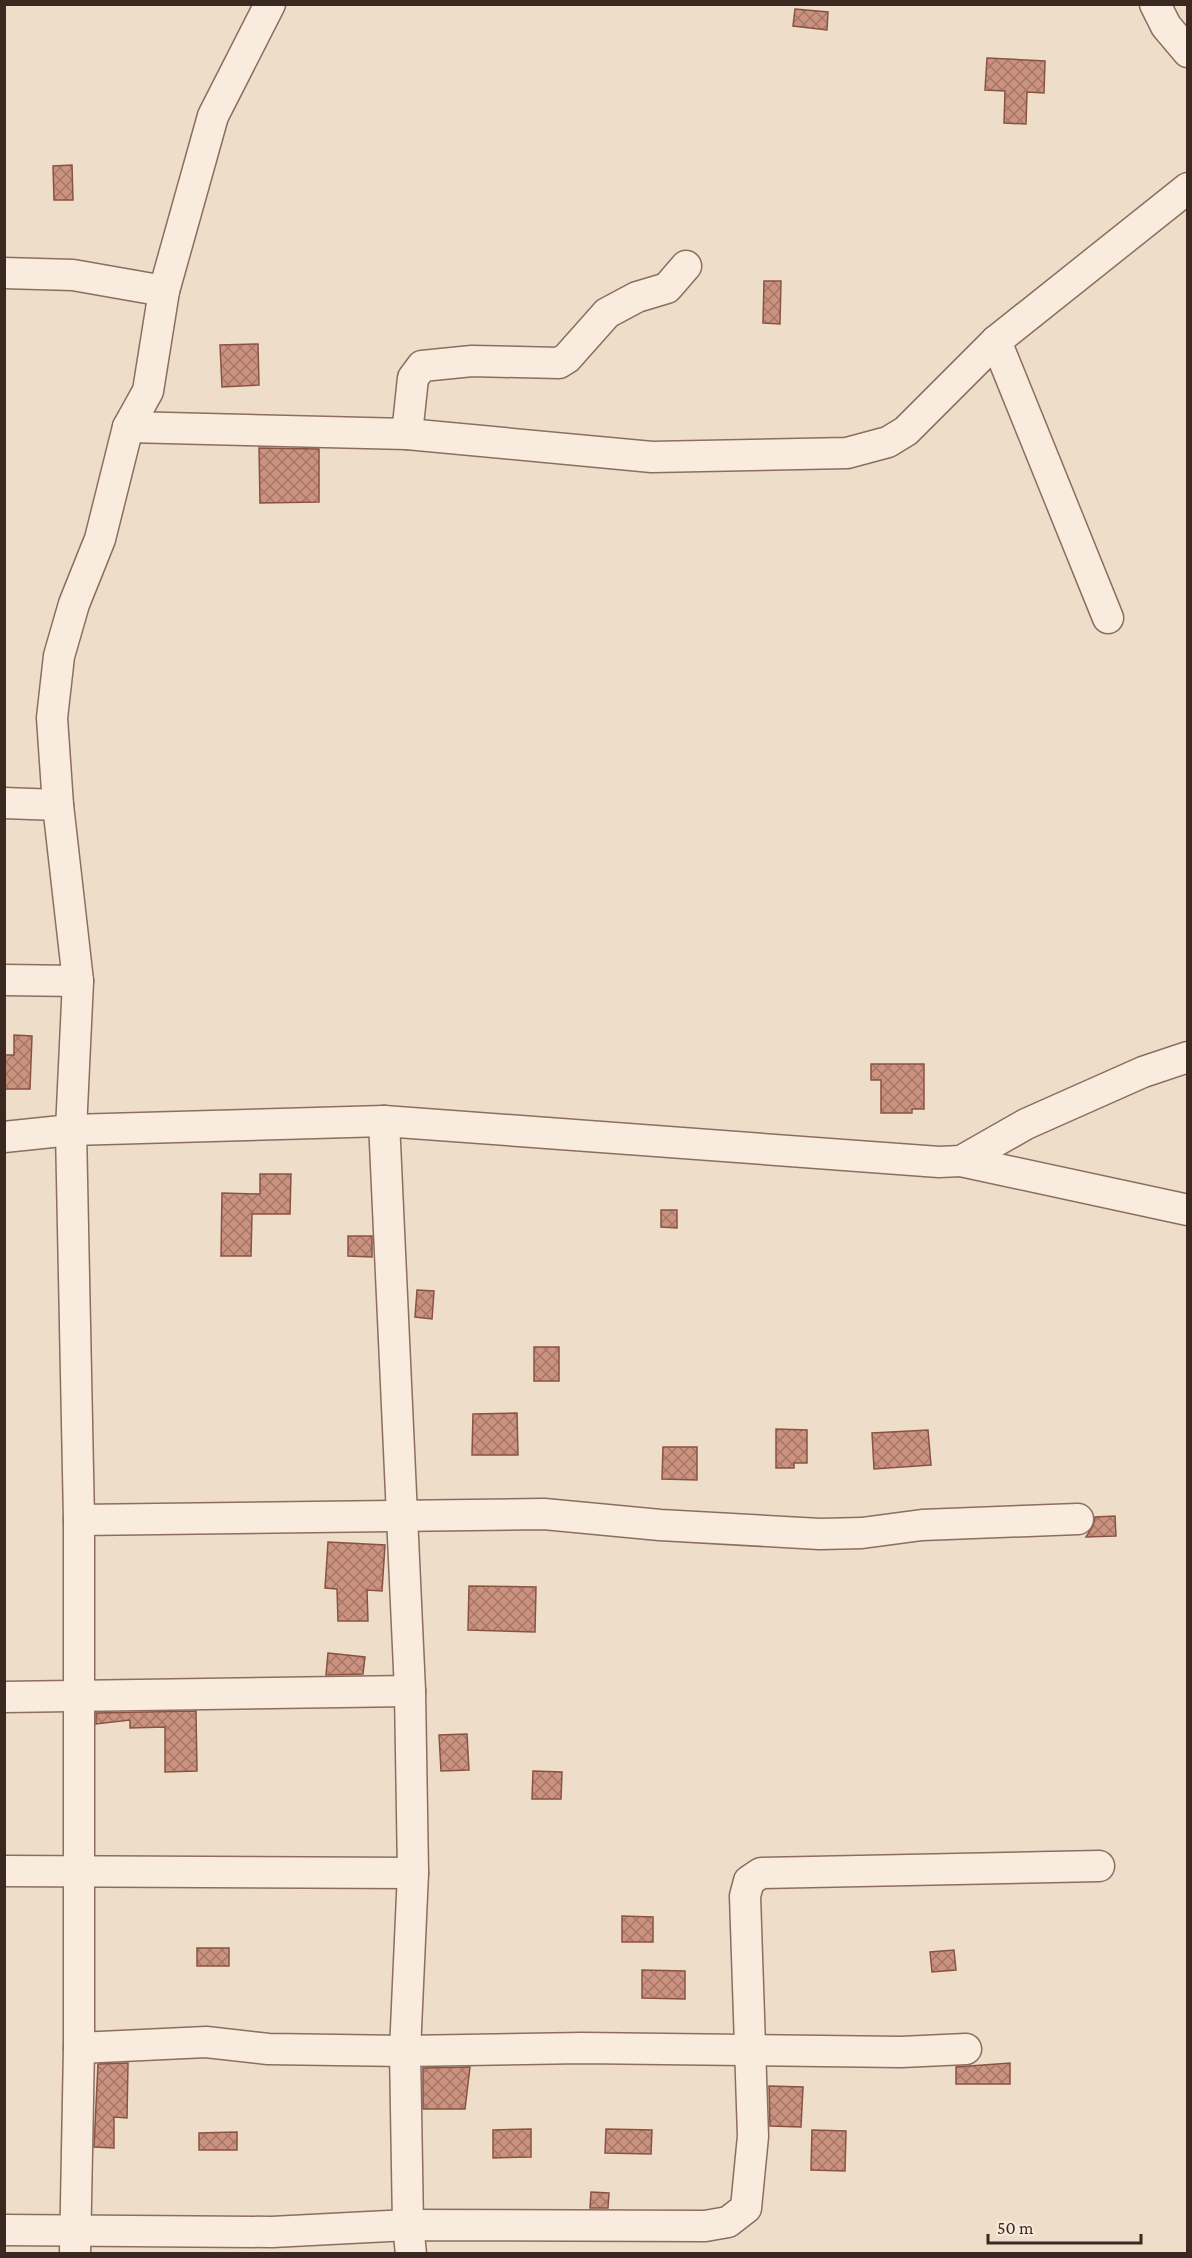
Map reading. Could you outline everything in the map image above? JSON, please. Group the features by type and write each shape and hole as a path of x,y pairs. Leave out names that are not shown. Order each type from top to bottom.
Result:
{"street":[{"path":"76,2242 79,2048 79,1520 71,1130 78,981 58,805 52,718 59,656 74,604 100,538 129,427 148,391 164,291 213,116 270,4"},
{"path":"1155,4 1166,26 1188,52"},
{"path":"129,427 407,434 652,457 847,453 888,442 906,431 996,341 1188,188"},
{"path":"407,434 413,378 422,366 472,361 559,363 567,358 608,313 636,297 668,288 686,266"},
{"path":"4,273 73,275 164,291"},
{"path":"996,341 1108,618"},
{"path":"4,803 58,805"},
{"path":"4,980 78,981"},
{"path":"961,1161 1026,1124 1143,1072 1188,1057"},
{"path":"384,1121 410,1691 413,1873 405,2051 409,2239"},
{"path":"4,1137 71,1130 384,1121 939,1162 961,1161 1188,1210"},
{"path":"79,1520 544,1514 660,1525 820,1534 862,1533 922,1525 1078,1518"},
{"path":"4,1697 79,1698 410,1691"},
{"path":"4,2230 76,2242 272,2232 409,2239 624,2227 705,2226 728,2222 746,2208 753,2136 745,1896 749,1881 761,1873 1099,1866"},
{"path":"4,1871 413,1873"},
{"path":"79,2048 206,2042 268,2049 405,2051 749,2049 901,2052 966,2049"}],"building":[{"path":"795,9 828,12 827,30 793,26"},
{"path":"987,58 1045,61 1044,93 1027,92 1026,124 1004,123 1005,91 985,90"},
{"path":"72,165 73,200 54,200 53,166"},
{"path":"764,281 781,281 780,324 763,323"},
{"path":"258,344 259,385 222,387 220,345"},
{"path":"259,448 319,449 319,502 260,503"},
{"path":"14,1035 32,1036 30,1089 4,1089 4,1055 14,1055"},
{"path":"871,1064 924,1064 924,1109 912,1109 912,1113 881,1113 881,1080 871,1080"},
{"path":"260,1174 291,1174 290,1214 252,1214 251,1256 221,1256 222,1193 260,1194"},
{"path":"661,1210 677,1210 677,1228 661,1227"},
{"path":"348,1236 372,1236 372,1257 348,1256"},
{"path":"417,1290 434,1291 432,1319 415,1317"},
{"path":"534,1347 559,1347 559,1381 534,1381"},
{"path":"517,1413 518,1455 472,1455 473,1414"},
{"path":"776,1429 807,1430 807,1463 794,1463 794,1468 776,1468"},
{"path":"928,1430 931,1465 874,1469 872,1433"},
{"path":"663,1447 697,1447 697,1480 662,1479"},
{"path":"1115,1516 1116,1536 1086,1537 1093,1526 1095,1517"},
{"path":"328,1542 385,1545 382,1591 367,1590 368,1621 338,1621 337,1589 325,1588"},
{"path":"469,1586 536,1587 535,1632 468,1630"},
{"path":"328,1653 365,1657 363,1674 326,1675"},
{"path":"196,1711 197,1771 165,1772 165,1727 130,1728 130,1720 96,1724 96,1713"},
{"path":"467,1734 469,1770 441,1771 439,1735"},
{"path":"533,1771 562,1772 561,1799 532,1799"},
{"path":"622,1916 653,1917 653,1942 622,1942"},
{"path":"197,1948 229,1948 229,1966 197,1966"},
{"path":"954,1950 956,1970 932,1972 930,1952"},
{"path":"642,1970 685,1971 685,1999 642,1998"},
{"path":"128,2063 127,2118 114,2117 114,2148 94,2147 98,2064"},
{"path":"1010,2063 1010,2084 956,2084 956,2067"},
{"path":"470,2067 465,2109 423,2109 423,2068"},
{"path":"769,2086 803,2087 801,2127 770,2126"},
{"path":"531,2129 531,2157 493,2158 493,2130"},
{"path":"606,2129 652,2130 651,2154 605,2153"},
{"path":"812,2130 846,2131 845,2171 811,2170"},
{"path":"237,2132 237,2150 199,2150 199,2133"},
{"path":"591,2192 609,2193 608,2208 590,2208"}]}
